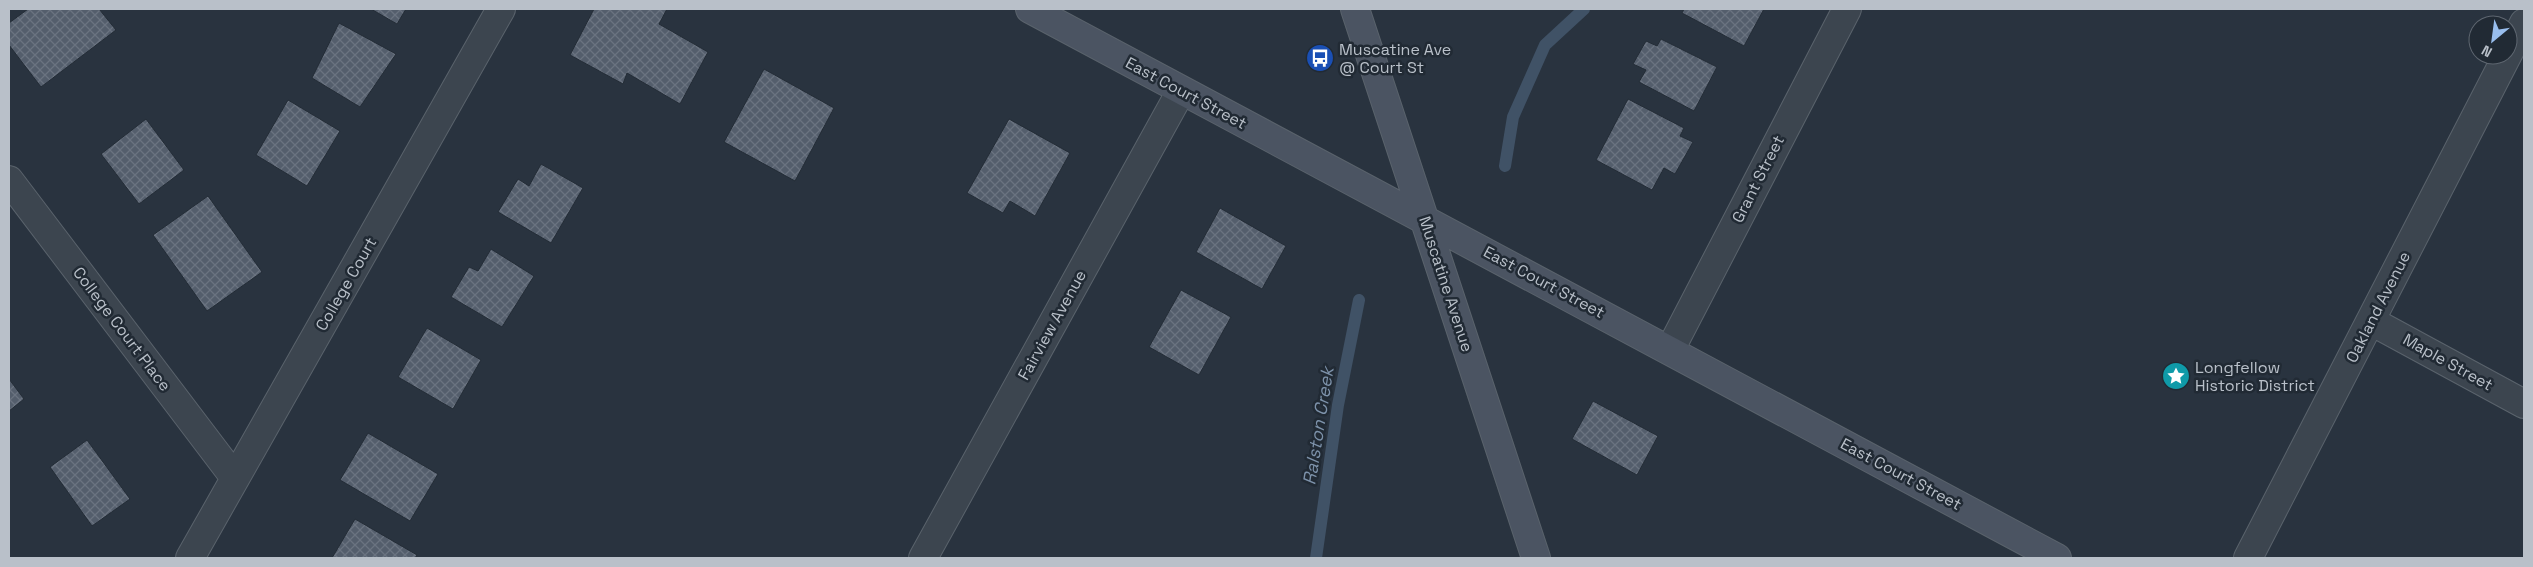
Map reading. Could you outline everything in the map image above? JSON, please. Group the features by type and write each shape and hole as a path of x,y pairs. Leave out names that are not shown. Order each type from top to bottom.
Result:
{"street":[{"name":"College Court","path":"190,558 502,9"},
{"name":"East Court Street","path":"1030,9 2056,558"},
{"name":"Muscatine Avenue","path":"1355,9 1536,558"},
{"name":"Grant Street","path":"1670,350 1847,9"},
{"name":"Oakland Avenue","path":"2248,558 2524,24"},
{"name":"Fairview Avenue","path":"923,558 1181,91"},
{"name":"College Court Place","path":"9,180 235,478"},
{"name":"Maple Street","path":"2371,320 2524,404"}],"building":[{"path":"28,9 99,9 116,30 41,87 9,45 9,23"},
{"path":"371,9 406,9 397,24"},
{"path":"594,9 667,9 659,24 708,52 680,104 627,73 623,84 570,55"},
{"path":"1684,9 1764,9 1744,46 1682,13"},
{"path":"339,23 396,54 360,107 312,78"},
{"path":"1661,39 1717,67 1694,111 1639,82 1646,70 1633,64 1646,41 1657,46"},
{"path":"764,69 834,108 795,181 724,142"},
{"path":"1628,99 1684,128 1680,136 1693,142 1675,174 1664,168 1652,190 1596,160"},
{"path":"288,100 340,131 307,186 256,155"},
{"path":"146,119 184,170 139,204 101,154"},
{"path":"1009,119 1070,153 1035,216 1010,201 1003,213 967,193"},
{"path":"541,164 583,188 551,243 498,212 518,179 529,186"},
{"path":"208,196 262,272 207,311 153,235"},
{"path":"1220,208 1286,246 1262,289 1196,252"},
{"path":"491,249 534,276 502,327 451,297 469,267 478,271"},
{"path":"1181,290 1231,317 1199,375 1149,347"},
{"path":"427,328 481,360 453,409 398,377"},
{"path":"9,379 24,399 9,411"},
{"path":"1593,401 1658,436 1637,475 1572,439"},
{"path":"368,433 438,474 410,521 340,480"},
{"path":"87,440 130,499 92,526 50,467"},
{"path":"355,519 417,555 415,558 332,558"}],"waterway":[{"name":"Ralston Creek","path":"1505,166 1513,117 1545,45 1584,9"},
{"name":"Ralston Creek","path":"1316,558 1338,405 1359,300"}],"place":[{"name":"Muscatine Ave @ Court St","path":"1320,58"},
{"name":"Longfellow Historic District","path":"2176,376"}]}
